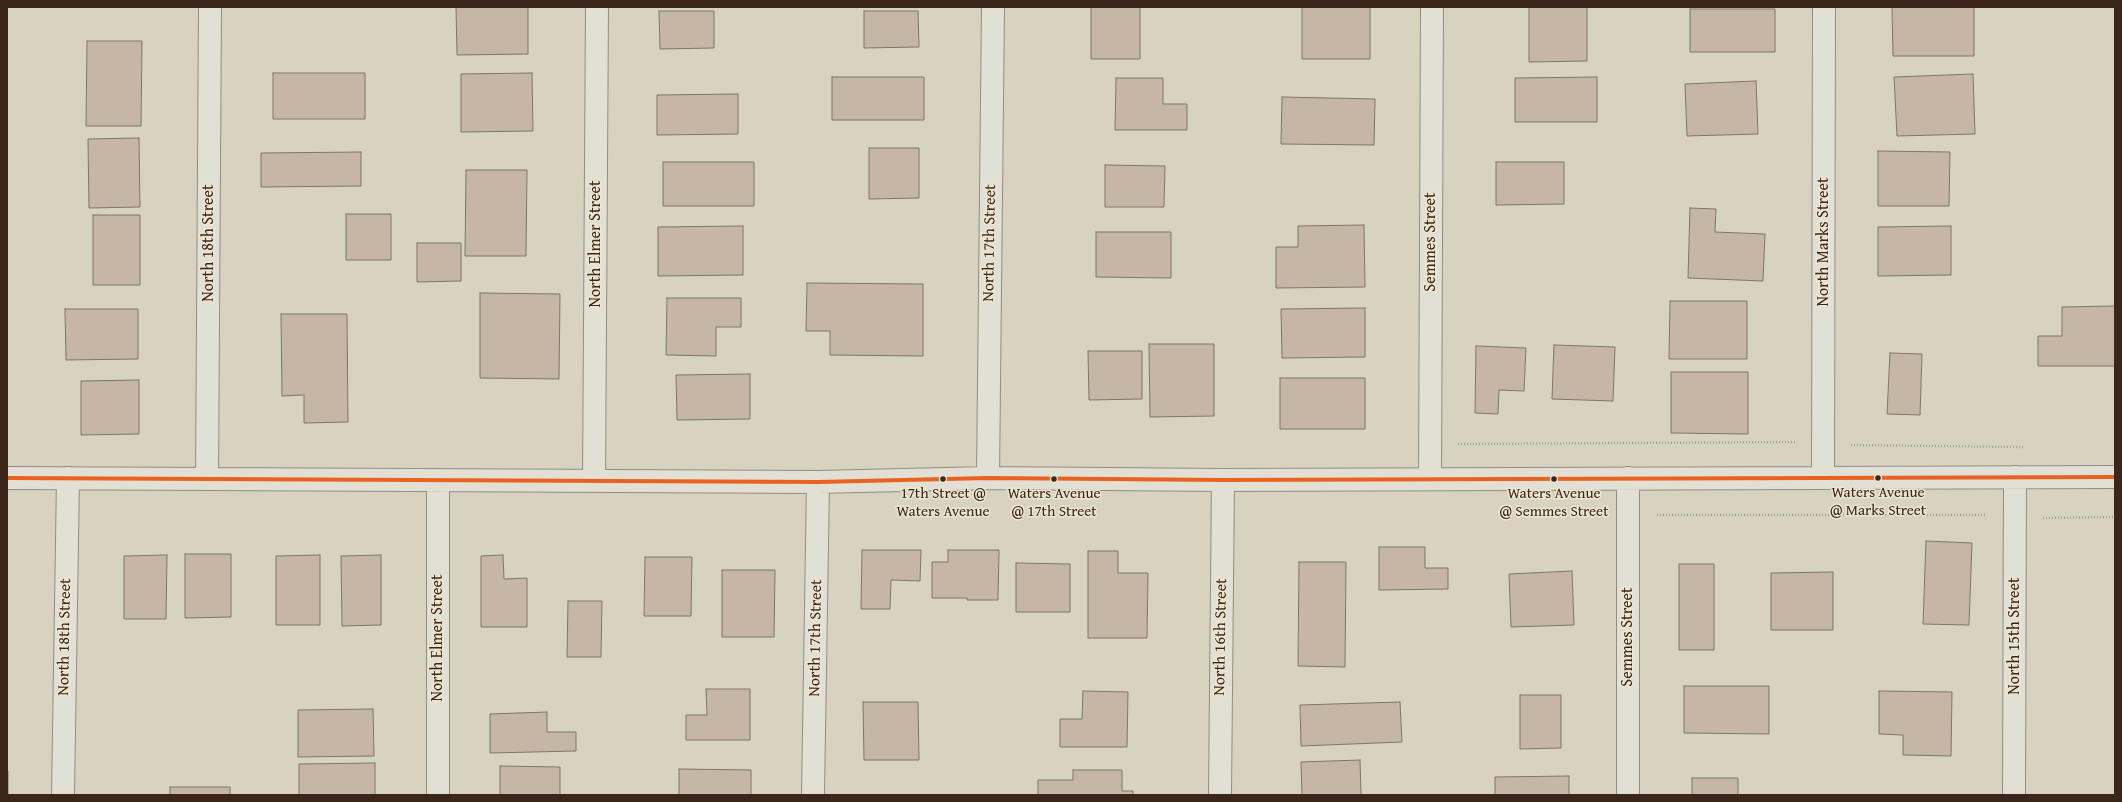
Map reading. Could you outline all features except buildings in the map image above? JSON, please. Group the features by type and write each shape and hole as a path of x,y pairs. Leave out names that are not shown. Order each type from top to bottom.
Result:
{"street":[{"name":"North 18th Street","path":"207,479 210,7"},
{"name":"North Elmer Street","path":"594,481 597,7"},
{"name":"North 17th Street","path":"988,478 993,7"},
{"name":"Semmes Street","path":"1430,478 1432,7"},
{"name":"North Marks Street","path":"1823,476 1824,7"},
{"path":"7,478 818,482 988,478 1223,480 1823,476 2115,476"},
{"name":"North 15th Street","path":"2014,795 2015,476"},
{"name":"North 18th Street","path":"63,795 68,478"},
{"name":"Semmes Street","path":"1628,478 1628,795"},
{"name":"North Elmer Street","path":"438,480 438,795"},
{"name":"North 16th Street","path":"1220,795 1223,480"},
{"name":"North 17th Street","path":"813,795 818,482"}],"path":[{"path":"1452,443 1798,442"},
{"path":"1848,446 2029,447"},
{"path":"1656,515 1990,515"},
{"path":"2042,518 2115,517"}],"transit line":[{"path":"7,478 818,482 988,478 1223,480 2115,477"}],"place":[{"name":"Waters Avenue @ Marks Street","path":"1878,478"},
{"name":"17th Street @ Waters Avenue","path":"943,479"},
{"name":"Waters Avenue @ 17th Street","path":"1054,479"},
{"name":"Waters Avenue @ Semmes Street","path":"1554,479"}]}
